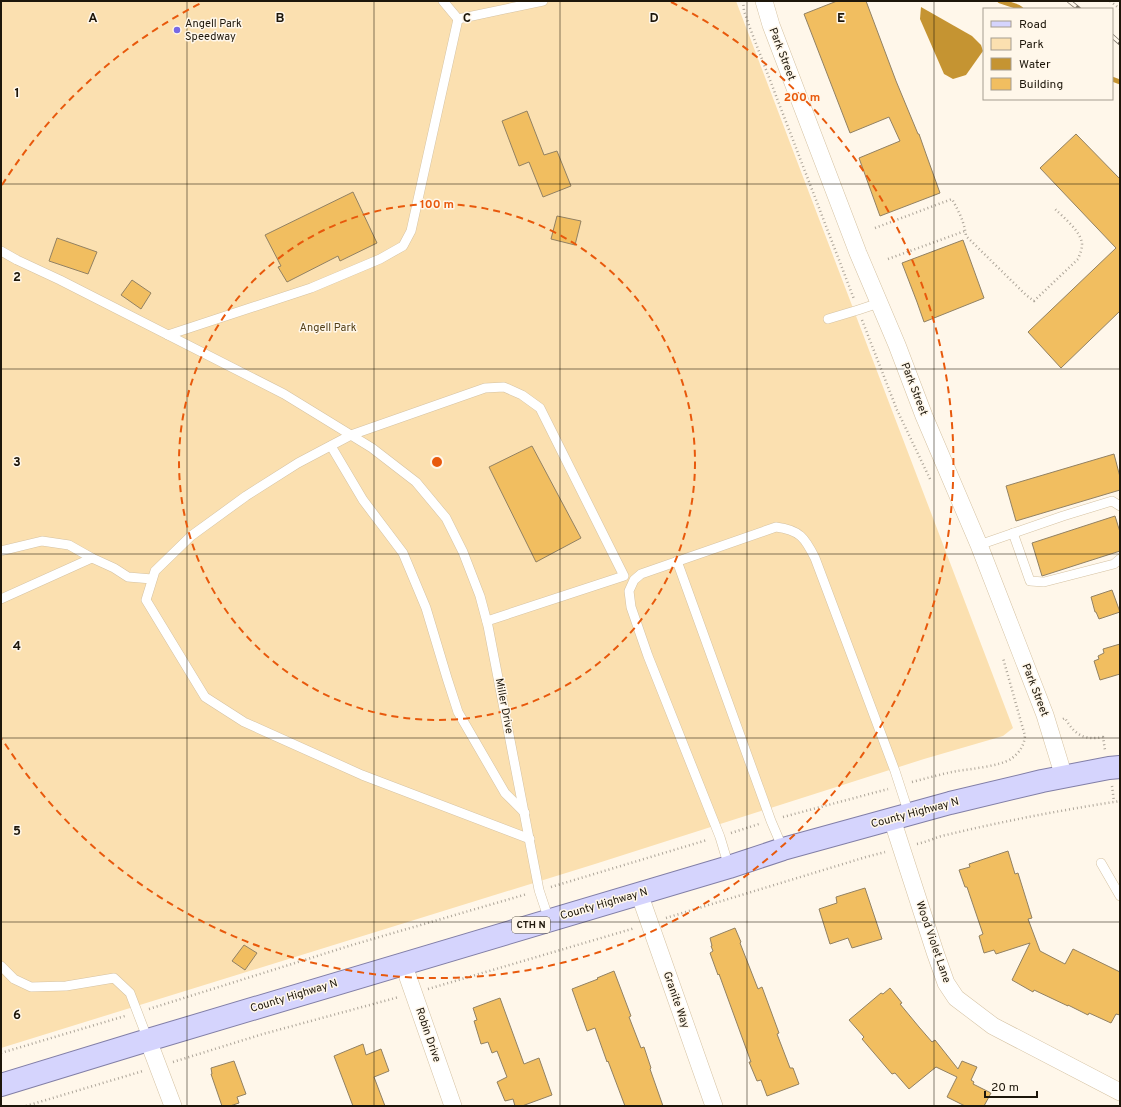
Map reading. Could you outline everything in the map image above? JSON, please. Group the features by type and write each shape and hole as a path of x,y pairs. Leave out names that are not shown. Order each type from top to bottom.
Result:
{"main road":[{"name":"County Highway N","path":"1,1085 783,849 958,801 1064,777 1120,767"}],"street":[{"name":"Park Street","path":"764,1 771,25 858,253 924,416 979,545 1045,715 1064,777"},
{"name":"Wood Violet Lane","path":"900,816 934,952 946,984 956,998 993,1026 1120,1092"},
{"name":"Granite Way","path":"640,893 714,1106"},
{"name":"Robin Drive","path":"403,963 453,1106"},
{"path":"148,1040 173,1106"}],"lane":[{"path":"443,1 458,19"},
{"path":"458,19 543,1"},
{"path":"168,335 311,288 380,258 403,246 411,231 458,19"},
{"name":"Miller Drive","path":"1,251 284,394 372,448 416,482 433,502 446,518 463,552 480,596 487,621 539,890 549,920"},
{"path":"828,319 879,303"},
{"path":"487,621 624,576 540,408 522,395 504,388 484,388 351,435 298,463 246,496 191,536 155,570 146,600 205,697 244,722 362,775 530,839"},
{"path":"331,446 363,500 403,553 426,608 458,712 505,793 525,813"},
{"path":"979,545 1112,501 1120,506"},
{"path":"729,866 720,837 648,656 631,607 629,591 634,580 641,574 776,527 797,532 808,543 816,558 899,786 900,816"},
{"path":"1013,533 1030,580 1044,582 1114,564 1120,559"},
{"path":"1,551 42,541 68,545 114,568 128,577 152,580"},
{"path":"1,599 92,558"},
{"path":"677,561 771,820 783,849"},
{"path":"1100,862 1120,896"},
{"path":"1,966 14,979 31,987 66,986 114,978 130,993 148,1040"}],"path":[{"path":"743,1 744,11 750,28 897,410 932,483"},
{"path":"1110,1 1120,9"},
{"path":"875,228 952,199 962,216 966,236 1034,301 1078,259 1081,252 1081,238 1055,209"},
{"path":"888,259 965,230"},
{"path":"1,1052 137,1012 352,945 720,837 771,820 955,772 994,765 1011,759 1024,744 1025,729 1003,657"},
{"path":"1066,718 1070,727 1076,732 1089,738 1103,737"},
{"path":"918,844 944,835 1010,820 1120,801"},
{"path":"669,917 881,853"},
{"path":"433,987 633,928"},
{"path":"180,1060 263,1034 396,998"},
{"path":"26,1106 145,1070"}],"green space":[{"name":"Angell Park","path":"1,1 736,1 1013,728 1003,736 924,759 595,864 1,1048"}],"water":[{"path":"921,7 972,36 981,45 983,51 966,75 953,79 944,74 920,19"}],"building":[{"path":"837,1 866,1 896,81 919,134 940,193 880,216 859,158 900,141 889,117 850,133 804,14"},
{"path":"527,111 544,155 557,151 571,186 543,197 529,162 519,166 502,121"},
{"path":"1076,134 1120,179 1120,311 1061,368 1028,332 1116,248 1040,168"},
{"path":"353,192 377,243 340,261 338,256 287,282 278,267 281,266 265,235"},
{"path":"557,216 581,221 575,245 551,239"},
{"path":"57,238 97,252 88,274 49,261"},
{"path":"963,240 984,298 924,322 902,263"},
{"path":"132,280 151,293 141,309 121,295"},
{"path":"532,446 581,538 536,562 489,467"},
{"path":"1114,454 1120,477 1120,490 1016,521 1006,486"},
{"path":"1115,516 1120,532 1120,551 1042,576 1032,543"},
{"path":"1112,590 1120,612 1099,619 1095,612 1091,597"},
{"path":"1120,644 1120,674 1100,680 1094,661 1099,659 1098,656 1104,653 1103,649"},
{"path":"1008,851 1015,874 1018,873 1032,918 1028,919 1040,951 1065,964 1073,949 1120,972 1120,1015 1116,1014 1111,1023 1089,1013 1088,1015 1034,990 1033,992 1012,980 1030,943 996,954 994,950 984,953 979,936 983,934 967,887 965,887 959,870 970,867 969,864"},
{"path":"865,888 882,939 852,948 848,938 830,944 819,909 837,903 836,897"},
{"path":"735,928 758,989 762,987 779,1033 777,1034 790,1068 793,1068 799,1084 767,1096 761,1080 757,1081 749,1062 751,1062 710,953 713,951 710,938"},
{"path":"244,945 257,953 245,970 232,961"},
{"path":"614,971 641,1048 644,1047 663,1106 625,1106 595,1028 587,1031 572,989"},
{"path":"890,988 902,1003 900,1004 919,1027 932,1042 935,1040 958,1069 962,1061 977,1067 971,1080 974,1082 973,1084 991,1093 984,1106 965,1106 947,1097 957,1077 936,1067 909,1089 895,1073 892,1074 862,1039 864,1037 849,1020 881,993 883,994"},
{"path":"500,998 524,1064 539,1058 552,1095 522,1106 515,1106 513,1099 505,1101 497,1082 507,1077 497,1051 492,1053 488,1042 481,1044 474,1021 477,1020 473,1008"},
{"path":"363,1044 366,1055 381,1049 389,1071 374,1077 385,1106 353,1106 334,1056"},
{"path":"234,1061 246,1094 237,1097 239,1103 230,1106 222,1106 211,1074 211,1068"}],"waterway":[{"path":"1000,1 1020,8"},
{"path":"1113,79 1120,82"}],"railway":[{"path":"1069,1 1078,8"},
{"path":"1113,37 1120,43"}],"place":[{"name":"Angell Park Speedway","path":"177,30"}]}
